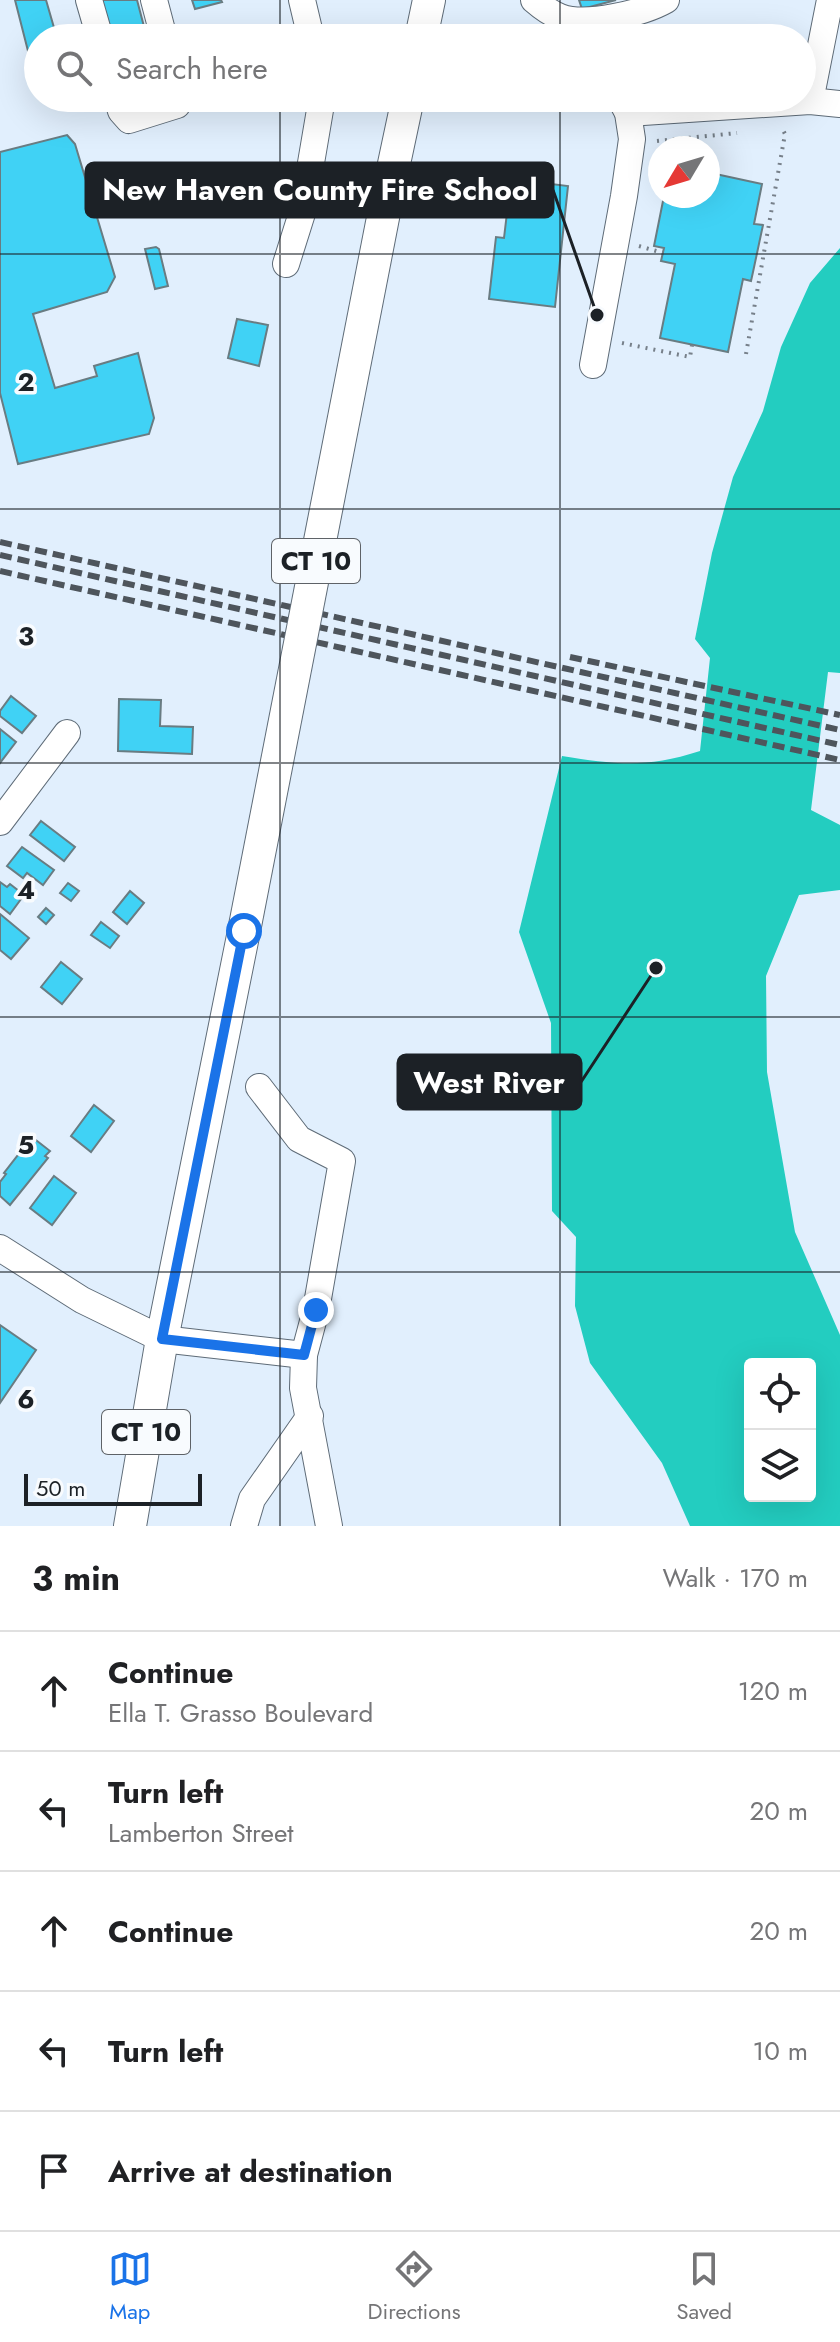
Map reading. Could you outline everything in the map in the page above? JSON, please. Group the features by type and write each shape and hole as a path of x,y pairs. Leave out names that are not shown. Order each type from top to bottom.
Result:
{"main road":[{"path":"424,24 429,0"},
{"name":"CT 10","path":"130,1526 162,1339 191,1205 405,112"}],"street":[{"path":"89,0 96,24"},
{"path":"154,0 160,24"},
{"path":"302,0 308,24"},
{"path":"534,0 544,10 562,18 581,21 652,8 666,0"},
{"path":"816,71 830,0"},
{"path":"816,102 840,104"},
{"path":"122,112 129,120 155,112"},
{"path":"286,264 303,210 320,112"},
{"path":"593,365 632,139 626,112"},
{"path":"0,822 67,733"},
{"path":"259,1087 299,1139 342,1161 316,1310 304,1355 303,1388 329,1526"},
{"path":"0,1248 82,1300 162,1339 304,1355"},
{"path":"244,1526 252,1499 310,1416"}],"path":[{"path":"746,354 785,134 782,128"},
{"path":"709,136 751,132"},
{"path":"639,246 663,253"},
{"path":"753,272 760,273"},
{"path":"621,343 690,357 692,345"}],"shaded area":[{"path":"840,248 840,673 828,672 811,810 840,825 840,890 799,895 766,976 767,1072 795,1232 840,1335 840,1526 690,1526 662,1463 590,1363 575,1306 576,1237 552,1211 551,1023 519,932 562,756 632,763 664,760 700,751 710,658 695,639 712,553 733,477 763,411 781,347 810,283"}],"building":[{"path":"15,0 46,0 53,24 24,24 24,35"},
{"path":"99,0 137,0 143,24 105,24"},
{"path":"192,0 221,0 222,2 195,9"},
{"path":"579,0 616,0 582,9"},
{"path":"67,135 75,144 115,277 107,292 33,314 55,388 97,376 94,366 138,353 154,418 149,434 18,464 0,393 0,152"},
{"path":"720,175 762,184 754,224 763,225 751,281 743,279 728,352 660,338 675,264 661,261 664,248 654,246 662,208 720,208"},
{"path":"511,179 568,186 555,307 489,299 496,237 504,238"},
{"path":"156,247 168,286 155,289 145,249"},
{"path":"237,319 268,325 259,366 228,358"},
{"path":"11,696 36,716 22,733 0,716 0,711"},
{"path":"119,699 161,700 160,726 193,727 192,754 118,751"},
{"path":"0,729 16,742 0,763"},
{"path":"41,821 75,847 64,861 30,835"},
{"path":"22,847 54,870 43,885 27,873 23,878 7,866"},
{"path":"0,882 7,887 10,884 24,895 10,914 0,906"},
{"path":"68,883 79,891 71,901 60,893"},
{"path":"130,891 144,903 127,924 113,912"},
{"path":"46,908 54,915 46,924 38,917"},
{"path":"0,914 29,938 11,959 0,950"},
{"path":"101,922 119,936 110,948 91,935"},
{"path":"61,962 82,979 62,1004 41,987"},
{"path":"94,1105 114,1121 91,1152 71,1136"},
{"path":"32,1137 50,1151 45,1156 48,1158 10,1205 0,1196 0,1182"},
{"path":"54,1176 76,1193 52,1225 30,1208"},
{"path":"0,1325 36,1350 0,1403"}],"railway":[{"path":"0,542 840,730"},
{"path":"0,555 840,745"},
{"path":"0,571 840,760"},
{"path":"570,657 840,715"}],"place":[{"name":"New Haven County Fire School","path":"597,315"},
{"name":"West River","path":"656,968"}],"route":[{"path":"244,931 162,1339 304,1355 316,1310"}]}
